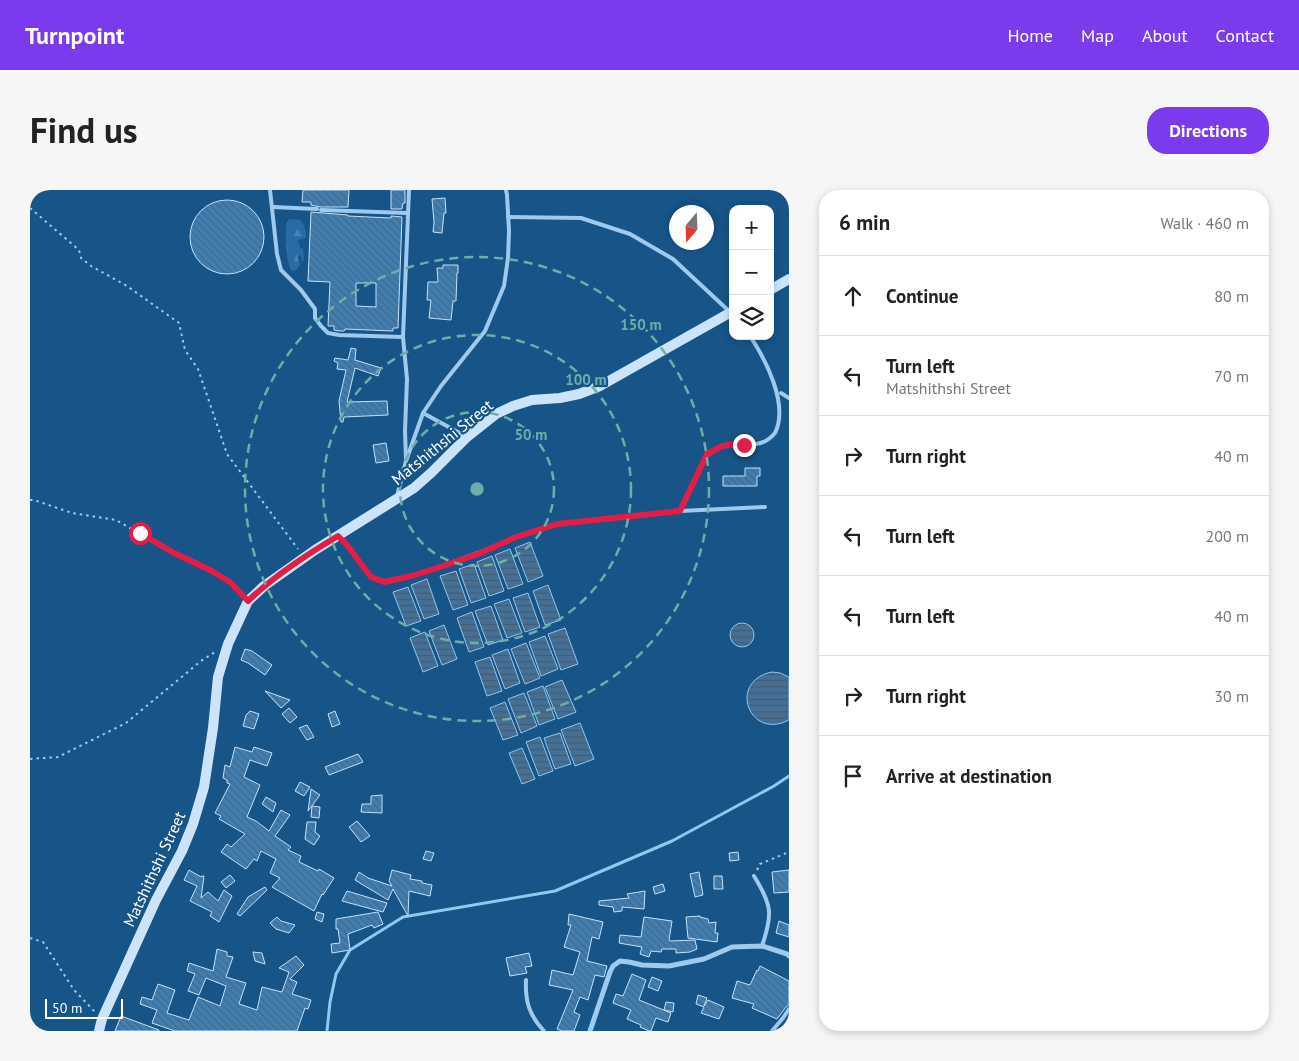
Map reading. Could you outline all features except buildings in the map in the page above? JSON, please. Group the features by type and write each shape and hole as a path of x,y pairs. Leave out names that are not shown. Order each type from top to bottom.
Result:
{"main road":[{"path":"774,288 789,279"},
{"name":"Matshithshi Street","path":"99,1031 102,1020 156,900 182,851 193,824 204,787 218,677 228,644 248,601 264,586 304,557 414,488 431,474 466,437 496,414 532,400 570,396 600,386 729,315"}],"street":[{"path":"590,1031 610,972 613,966 620,961 642,965 669,966 704,959 732,947 762,946 789,956"}],"lane":[{"path":"270,190 277,254 282,270 301,290 315,309 315,318 321,326 328,333 403,337"},
{"path":"406,462 407,379 403,337 408,190"},
{"path":"397,498 406,462 423,413 441,386 485,331 504,286 508,258 507,190"},
{"path":"273,206 319,210 408,213"},
{"path":"508,217 581,218 630,234 673,259 729,310"},
{"path":"680,511 707,454 722,446 757,444 769,439 778,428 784,413 781,393 752,340"},
{"path":"781,393 789,398"},
{"path":"423,413 466,437"},
{"path":"338,536 371,577 384,582 434,569 478,554 516,537 557,524 680,511 765,508"},
{"path":"754,876 770,908 770,920 762,946"},
{"path":"526,980 525,992 527,1002 534,1019 544,1031"},
{"path":"772,1031 789,1009"}],"path":[{"path":"30,208 79,250 81,258 91,266 127,286 179,323 186,350 198,368 227,454 304,557"},
{"path":"30,500 72,513 116,520 230,582 248,601"},
{"path":"30,759 58,757 126,722 201,661 228,644"},
{"path":"754,876 760,864 789,852"},
{"path":"30,938 43,942 74,990 102,1020"}],"green space":[{"path":"289,219 300,220 306,235 306,238 298,240 300,247 303,249 304,260 302,261 301,256 298,255 300,265 296,270 292,271 288,263 286,243 286,226"}],"shaded area":[{"path":"530,542 543,576 528,582 515,548"},
{"path":"510,549 523,584 508,589 495,555"},
{"path":"492,556 504,591 489,596 477,562"},
{"path":"474,564 486,598 471,603 459,569"},
{"path":"456,571 468,605 453,610 440,576"},
{"path":"427,579 439,614 424,619 411,585"},
{"path":"548,585 561,620 545,625 533,591"},
{"path":"408,587 421,621 406,626 393,592"},
{"path":"528,593 540,627 525,632 513,598"},
{"path":"509,599 522,633 507,638 494,604"},
{"path":"491,606 503,640 488,645 475,611"},
{"path":"472,612 484,647 469,652 457,618"},
{"path":"742,623 751,626 754,635 751,644 742,647 733,644 730,635 733,626"},
{"path":"444,625 457,659 442,665 429,631"},
{"path":"565,628 578,664 561,670 548,634"},
{"path":"425,632 438,666 423,672 410,638"},
{"path":"545,636 558,669 541,676 529,642"},
{"path":"526,643 540,678 525,684 511,649"},
{"path":"508,649 520,683 505,689 492,655"},
{"path":"490,657 502,691 487,696 475,662"},
{"path":"772,672 789,677 789,720 775,724 763,723 754,716 749,707 747,697 750,686 758,678"},
{"path":"562,680 576,712 558,719 545,687"},
{"path":"543,686 555,719 539,725 527,692"},
{"path":"524,693 537,726 521,733 508,699"},
{"path":"505,702 518,735 503,740 490,708"},
{"path":"580,723 594,759 575,766 561,730"},
{"path":"560,733 571,764 555,769 544,738"},
{"path":"540,737 553,771 539,776 526,742"},
{"path":"522,748 535,779 522,784 509,753"}],"waterway":[{"path":"327,1031 330,1002 336,974 350,950 403,917 555,891 672,841 789,776"}],"route":[{"path":"140,533 230,582 248,601 264,586 314,550 338,536 371,577 384,582 434,569 478,554 516,537 557,524 680,511 707,454 722,446 744,445"}]}
